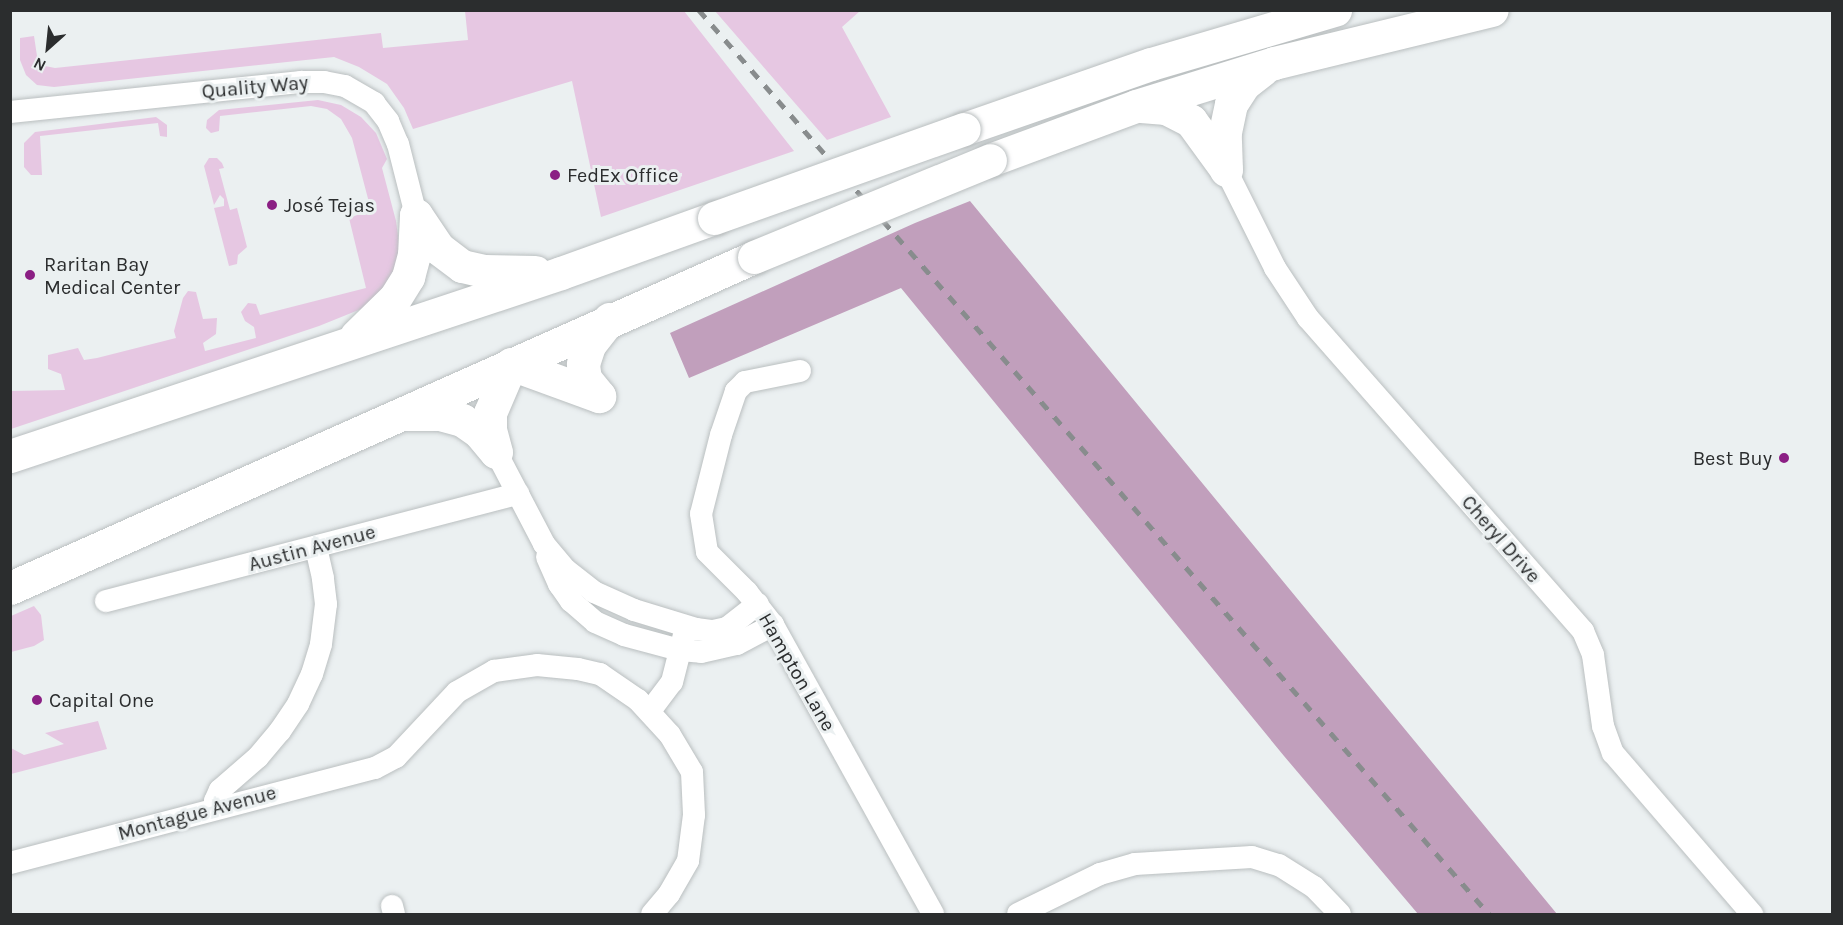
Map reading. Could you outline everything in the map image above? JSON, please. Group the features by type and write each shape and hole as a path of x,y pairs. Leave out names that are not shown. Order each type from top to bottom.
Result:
{"highway":[{"path":"10,456 561,273 964,129 1171,58 1335,10"},
{"path":"10,588 609,320 754,257 990,160 1136,106 1274,63 1492,10"},
{"path":"1226,170 1225,132 1231,104 1250,78 1274,63"},
{"path":"1136,106 1156,106 1184,115 1204,135 1226,170"},
{"path":"416,215 438,248 462,266 484,271 561,273"},
{"path":"349,344 395,298 408,277 414,255 416,215"},
{"path":"511,364 599,396 585,379 583,364 589,345 609,320"},
{"path":"496,452 491,436 490,414 511,364"},
{"path":"397,414 440,414 462,420 479,432 496,452"}],"street":[{"name":"Quality Way","path":"10,112 301,82 324,82 345,86 374,103 388,121 398,144 416,215"},
{"name":"Cheryl Drive","path":"1226,170 1275,268 1308,318 1583,631 1593,655 1603,726 1613,753 1752,915"},
{"name":"Hampton Lane","path":"800,371 745,382 736,391 721,435 701,514 707,552 758,604 773,625 933,915"},
{"path":"496,452 544,544 550,567 564,593 579,608 606,628 680,650 701,652 727,648 773,625"},
{"name":"Austin Avenue","path":"106,601 518,494"},
{"path":"544,544 575,578 594,592 616,603 686,626 704,630 721,630 735,623 758,604"},
{"path":"215,807 220,790 258,757 280,731 298,704 312,674 321,644 326,604 316,547"},
{"path":"606,628 616,603"},
{"path":"652,915 669,894 688,861 694,816 692,772 670,735 650,711 672,682 686,626"},
{"name":"Montague Avenue","path":"10,862 384,764 412,742 457,692 494,671 537,665 578,669 600,674 614,682 650,711"},
{"path":"1018,915 1100,874 1135,864 1252,857 1279,865 1314,887 1340,915"}],"shaded area":[{"path":"465,11 684,11 794,151 601,217 572,81 413,129 404,108 387,84 359,67 334,57 54,87 37,85 26,75 20,60 20,38 34,36 37,56 45,66 55,68 381,33 383,48 468,40"},
{"path":"715,11 860,11 842,27 891,117 827,140"},
{"path":"318,100 341,105 361,117 376,133 387,159 382,168 396,221 399,243 405,257 371,305 319,326 11,429 11,391 65,390 61,374 48,369 48,355 78,348 84,360 176,338 174,331 183,298 188,291 196,292 203,319 217,318 216,334 203,343 205,351 256,338 254,327 245,321 241,312 248,303 256,304 260,315 366,288 349,218 371,210 352,138 341,119 327,109 311,106 220,116 219,131 211,133 206,128 207,120 219,110"},
{"path":"156,117 167,125 167,137 160,136 158,123 40,136 42,175 31,175 24,167 24,143 35,132"},
{"path":"209,158 217,158 222,163 224,168 219,169 230,210 237,208 247,247 238,255 237,264 229,266 214,208 224,206 224,199 220,195 214,205 204,166"},
{"path":"970,201 1557,914 1418,914 1284,756 901,288 689,378 670,333 915,223"},
{"path":"34,606 41,615 44,640 34,646 11,652 11,616"},
{"path":"98,721 107,749 11,774 11,748 24,755 64,744 45,733"}],"railway":[{"path":"699,10 1489,914"}],"place":[{"name":"FedEx Office","path":"555,175"},
{"name":"José Tejas","path":"272,205"},
{"name":"Raritan Bay Medical Center","path":"30,275"},
{"name":"Best Buy","path":"1784,458"},
{"name":"Capital One","path":"37,700"}]}
